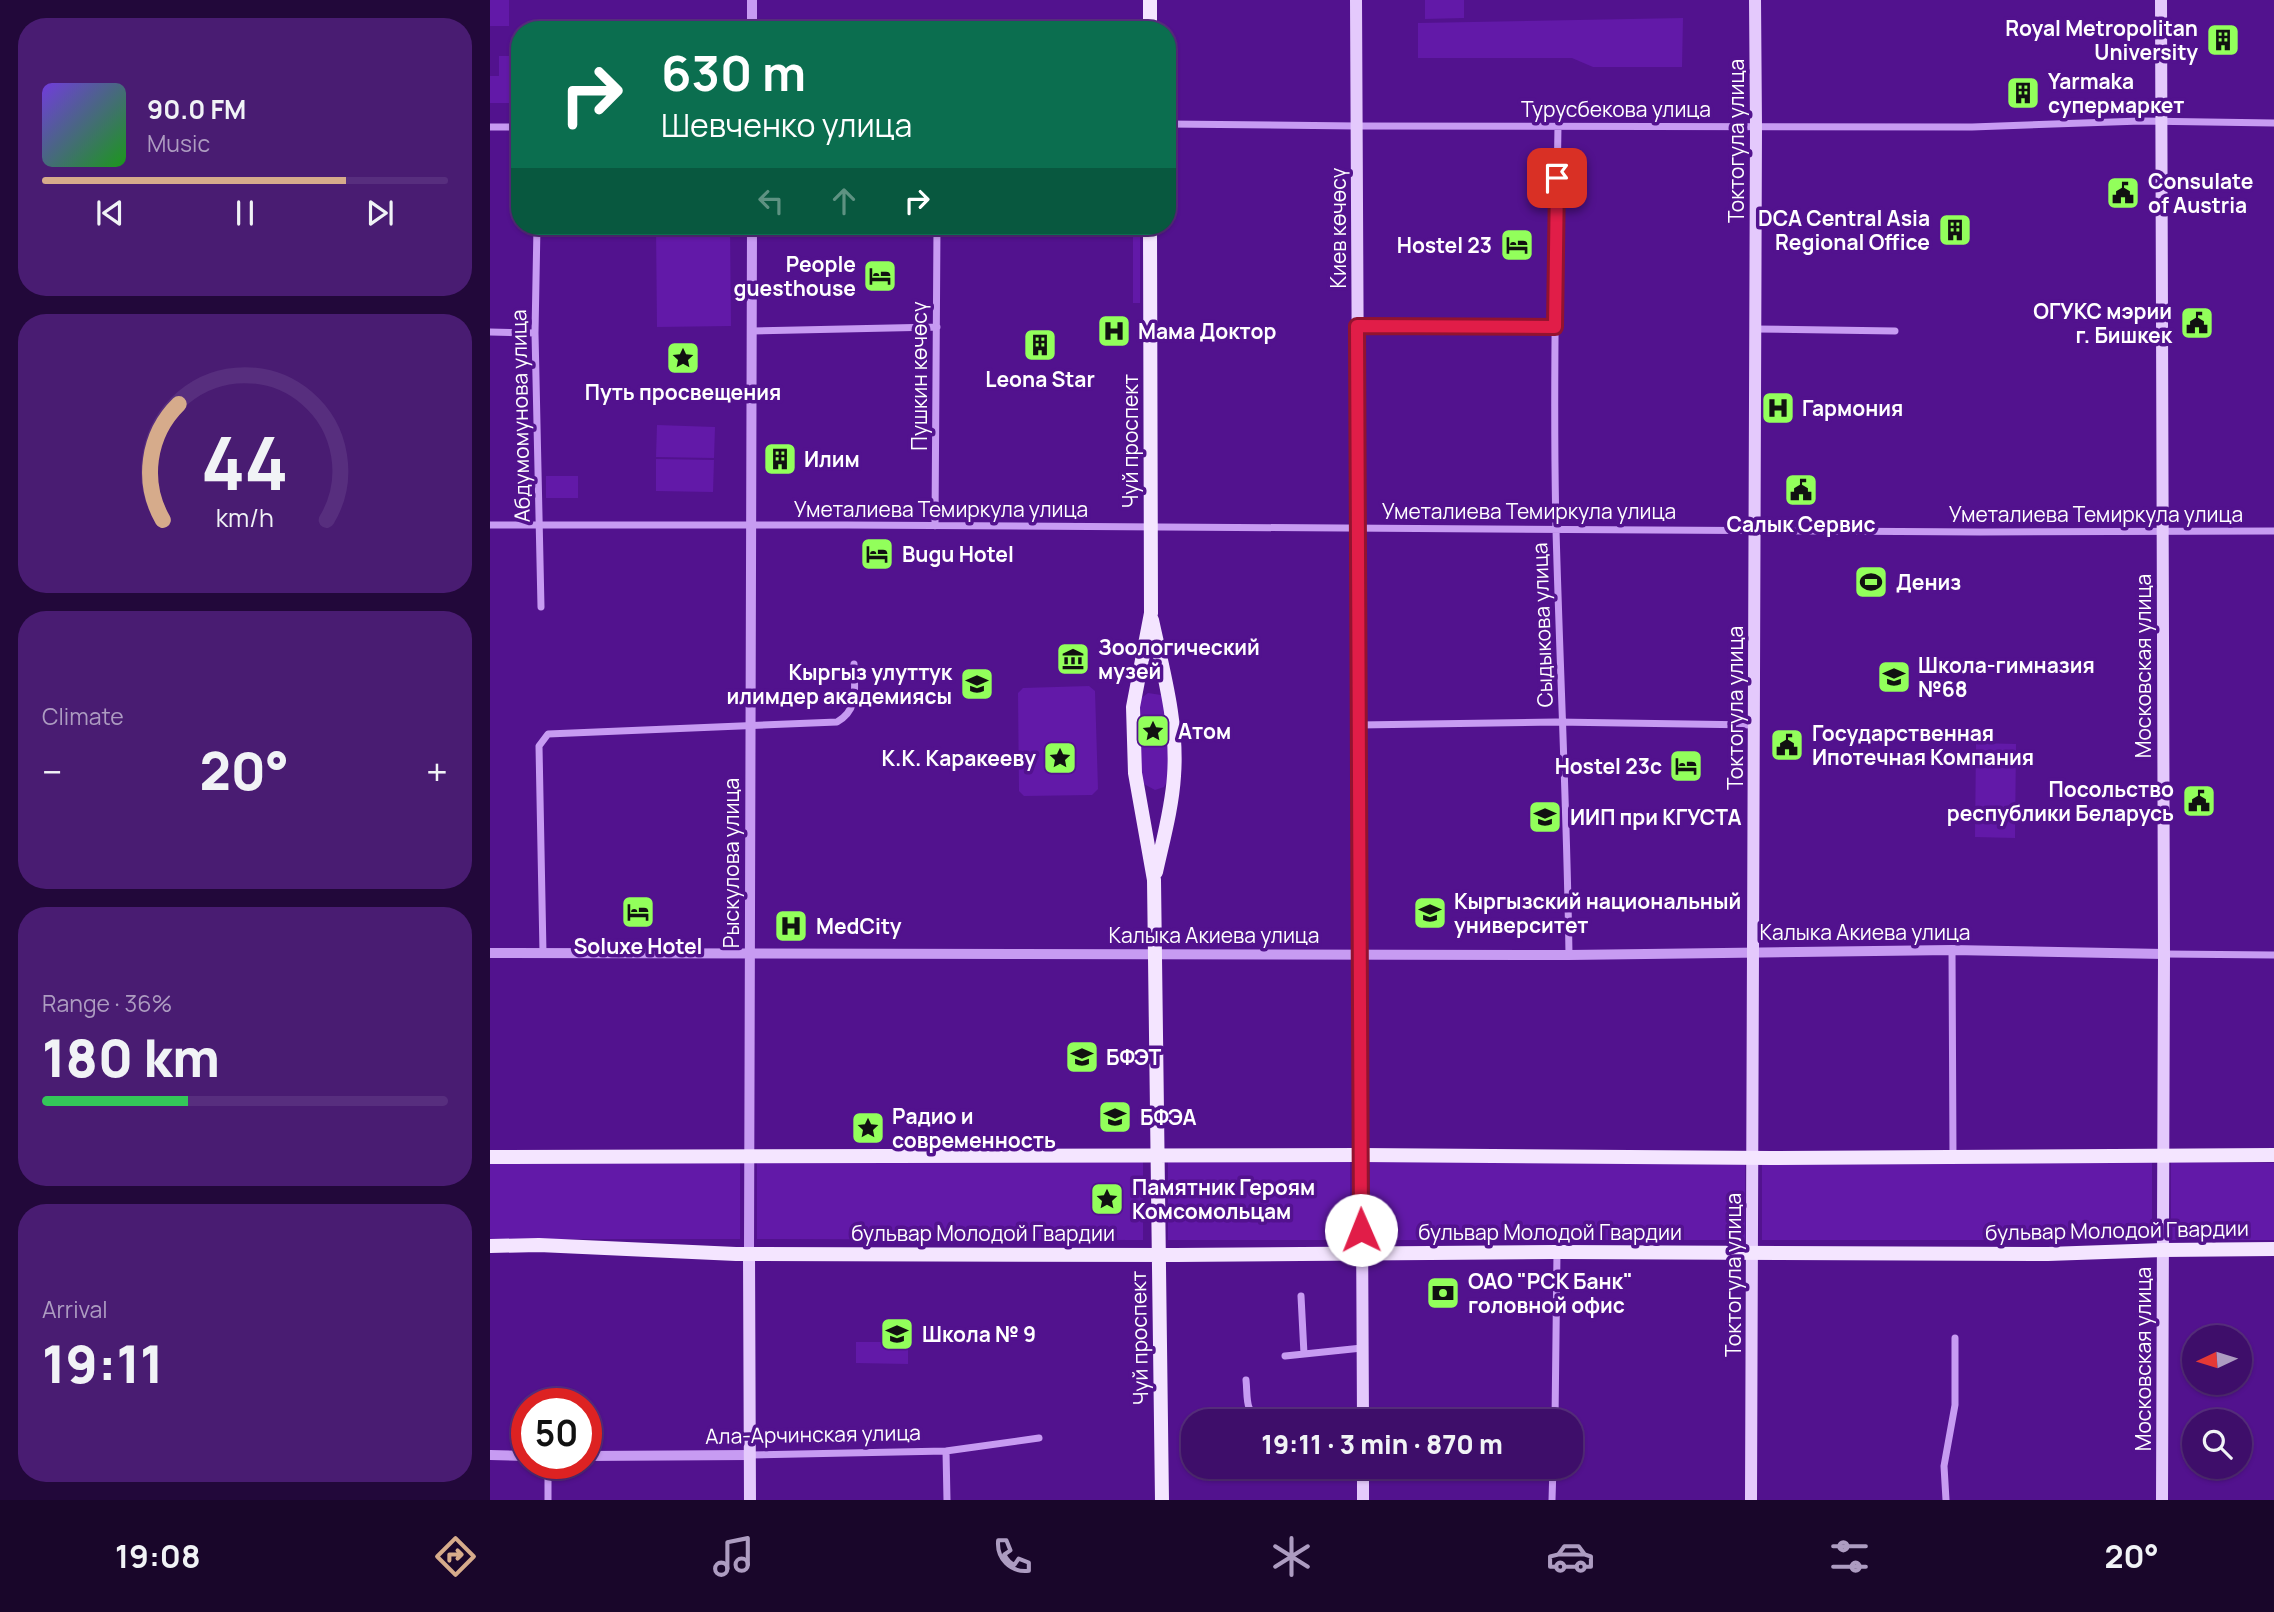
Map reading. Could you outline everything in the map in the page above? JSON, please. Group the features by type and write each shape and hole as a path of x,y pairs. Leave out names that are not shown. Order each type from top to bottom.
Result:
{"main road":[{"path":"1150,0 1150,21"},
{"name":"Киев көчөсү","path":"1356,0 1363,1409"},
{"name":"Токтогула улица","path":"1751,1500 1755,0"},
{"name":"Московская улица","path":"2161,0 2164,954 2162,1500"},
{"name":"Чуй проспект","path":"1150,235 1151,613 1133,707 1135,773 1154,880 1163,1500"},
{"name":"Чуй проспект","path":"1151,613 1171,706 1174,773 1171,801 1154,880"},
{"path":"490,1157 1360,1155 1754,1158 2274,1155"},
{"name":"бульвар Молодой Гвардии","path":"490,1246 539,1245 749,1253 1158,1255 1557,1252 2048,1254 2274,1249"},
{"name":"Рыскулова улица","path":"749,1253 750,1500"},
{"path":"1363,1479 1363,1500"}],"street":[{"path":"752,0 752,21"},
{"name":"Турусбекова улица","path":"1176,124 1983,127 2161,121 2274,123"},
{"name":"Сыдыкова улица","path":"1558,126 1556,528 1569,955"},
{"path":"490,127 511,127"},
{"name":"Абдумомунова улица","path":"537,235 535,333 541,607"},
{"name":"Рыскулова улица","path":"749,1253 752,235"},
{"name":"Пушкин көчөсү","path":"935,526 937,235"},
{"path":"1357,326 1555,327"},
{"path":"751,331 937,327"},
{"path":"1755,329 1895,331"},
{"path":"490,332 535,333"},
{"name":"Уметалиева Темиркула улица","path":"490,525 2274,531"},
{"path":"543,953 539,746 548,734 837,722 848,716 853,702 854,664"},
{"path":"1358,724 1564,722 1754,725"},
{"path":"1951,950 1953,1156"},
{"name":"Калыка Акиева улица","path":"490,953 1569,955 1951,950 2274,955"},
{"path":"1555,1409 1557,1252"},
{"path":"1301,1296 1304,1354"},
{"path":"1946,1500 1944,1466 1955,1405 1955,1339"},
{"path":"1285,1356 1362,1348"},
{"path":"1247,1380 1248,1409"},
{"name":"Ала-Арчинская улица","path":"602,1456 946,1451 1039,1438"},
{"path":"946,1451 947,1500"},
{"path":"490,1455 511,1456"},
{"path":"548,1479 548,1500"},
{"path":"1552,1500 1553,1479"}],"shaded area":[{"path":"490,0 509,0 509,26 490,26"},
{"path":"1425,0 1464,0 1464,18 1425,19"},
{"path":"1683,18 1682,67 1593,67 1572,58 1418,58 1418,23"},
{"path":"499,56 509,56 509,103 490,103 490,76 499,76"},
{"path":"656,235 730,235 731,326 657,327"},
{"path":"1133,235 1140,235 1140,303 1133,303"},
{"path":"657,425 715,427 714,458 656,457"},
{"path":"656,459 714,460 713,492 656,491"},
{"path":"546,476 578,476 578,498 546,498"},
{"path":"1089,686 1095,691 1098,789 1092,795 1024,796 1019,791 1018,693 1023,688"},
{"path":"1148,693 1161,695 1166,703 1169,778 1164,787 1155,790 1142,783 1138,708 1140,699"},
{"path":"1976,743 2016,744 2015,838 1975,837"},
{"path":"490,1161 740,1162 740,1239 490,1239"},
{"path":"757,1162 1143,1162 1143,1240 757,1239"},
{"path":"1168,1162 1350,1162 1350,1240 1168,1240"},
{"path":"1370,1162 1745,1162 1745,1240 1370,1240"},
{"path":"1762,1162 2152,1162 2152,1240 1762,1240"},
{"path":"2171,1162 2274,1163 2274,1240 2171,1240"},
{"path":"856,1342 908,1342 908,1364 856,1363"}],"place":[{"name":"Royal Metropolitan University","path":"2223,40"},
{"name":"Yarmaka супермаркет","path":"2023,93"},
{"name":"Consulate of Austria","path":"2123,193"},
{"name":"DCA Central Asia Regional Office","path":"1955,230"},
{"name":"Hostel 23","path":"1517,245"},
{"name":"People guesthouse","path":"880,276"},
{"name":"ОГУКС мэрии г. Бишкек","path":"2197,323"},
{"name":"Мама Доктор","path":"1114,331"},
{"name":"Leona Star","path":"1040,345"},
{"name":"Путь просвещения","path":"683,358"},
{"name":"Гармония","path":"1778,408"},
{"name":"Илим","path":"780,459"},
{"name":"Салык Сервис","path":"1801,490"},
{"name":"Bugu Hotel","path":"877,554"},
{"name":"Дениз","path":"1871,582"},
{"name":"Зоологический музей","path":"1073,659"},
{"name":"Школа-гимназия №68","path":"1894,677"},
{"name":"Кыргыз улуттук илимдер академиясы","path":"977,684"},
{"name":"Атом","path":"1153,731"},
{"name":"Государственная Ипотечная Компания","path":"1787,745"},
{"name":"К.К. Каракееву","path":"1060,758"},
{"name":"Hostel 23c","path":"1686,766"},
{"name":"Посольство республики Беларусь","path":"2199,801"},
{"name":"ИИП при КГУСТА","path":"1545,817"},
{"name":"Soluxe Hotel","path":"638,912"},
{"name":"Кыргызский национальный университет","path":"1430,913"},
{"name":"MedCity","path":"791,926"},
{"name":"БФЭТ","path":"1082,1057"},
{"name":"БФЭА","path":"1115,1117"},
{"name":"Радио и современность","path":"868,1128"},
{"name":"Памятник Героям Комсомольцам","path":"1107,1199"},
{"name":"ОАО \"РСК Банк\" головной офис","path":"1443,1293"},
{"name":"Школа № 9","path":"897,1334"}],"route":[{"path":"1361,1230 1357,326 1555,327 1557,178"}]}
